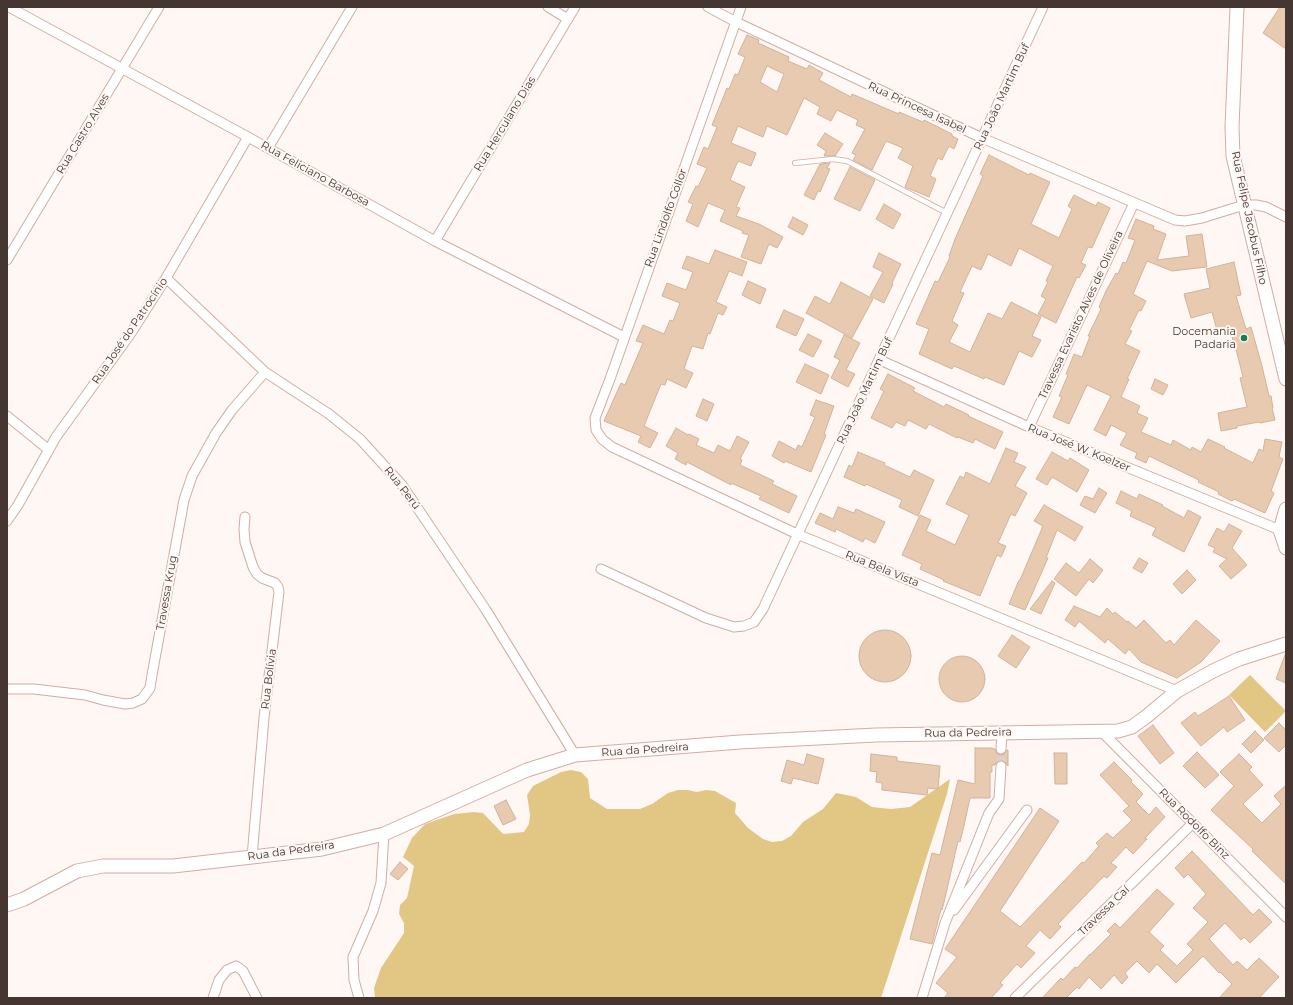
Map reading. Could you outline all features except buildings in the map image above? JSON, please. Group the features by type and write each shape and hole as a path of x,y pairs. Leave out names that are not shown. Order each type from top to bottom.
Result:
{"street":[{"name":"Rua Feliciano Barbosa","path":"9,7 435,241 624,336"},
{"name":"Rua Castro Alves","path":"7,260 159,7"},
{"path":"268,148 352,7"},
{"path":"548,7 568,19"},
{"name":"Rua Herculano Dias","path":"435,241 575,7"},
{"name":"Rua Princesa Isabel","path":"708,7 736,22 982,138 1175,220 1185,221 1202,218 1244,205"},
{"name":"Rua Lindolfo Collor","path":"596,430 595,418 741,7"},
{"name":"Rua João Martim Buf","path":"601,568 706,618 734,627 744,626 754,622 763,609 1043,7"},
{"name":"Rua Felipe Jacobus Filho","path":"1237,7 1233,156 1286,379"},
{"name":"Rua José do Patrocínio","path":"7,521 18,505 56,437 131,333 166,278 248,137"},
{"name":"Travessa Evaristo Alves de Oliveira","path":"1029,427 1134,202"},
{"path":"1244,205 1266,207 1286,217"},
{"name":"Rua Perú","path":"166,278 265,372 329,414 360,439 402,485 486,610 575,755"},
{"name":"Rua José W. Koelzer","path":"880,360 1029,427 1280,530"},
{"name":"Travessa Krug","path":"7,689 34,689 85,695 125,704 133,703 142,699 150,688 184,500 192,476 220,427 232,410 265,372"},
{"path":"7,416 48,450"},
{"name":"Rua Bela Vista","path":"596,430 602,440 612,447 797,534 1177,691"},
{"path":"1286,509 1280,530 1286,548"},
{"name":"Rua Bolívia","path":"245,516 245,542 253,567 257,574 262,578 275,583 279,592 264,718 252,857"},
{"name":"Rua da Pedreira","path":"7,905 24,899 77,871 97,867 172,866 322,849 384,834 527,770 575,755 740,742 876,735 1118,732 1132,727 1177,691 1220,668 1240,659 1286,644"},
{"name":"Rua Rodolfo Binz","path":"1102,732 1286,917"},
{"path":"1001,749 1002,733"},
{"path":"922,998 945,923 990,813 999,799 1001,766"},
{"path":"945,923 1026,810"},
{"name":"Travessa Caí","path":"1015,998 1193,823"},
{"path":"359,998 354,980 353,957 373,910 381,883 384,834"},
{"path":"213,998 219,980 227,970 236,966 243,971 257,998"}],"lane":[{"path":"795,163 833,160 847,161 948,213"}],"shaded area":[{"path":"1250,675 1286,711 1265,732 1229,695"},
{"path":"571,770 581,772 588,779 590,798 607,809 640,809 652,804 668,793 678,790 697,792 706,790 715,791 736,803 735,813 748,828 763,839 772,842 782,841 791,836 803,822 823,809 836,793 856,797 872,807 891,809 910,807 950,779 947,794 881,998 375,998 374,988 381,968 404,933 404,923 399,914 400,905 407,898 414,866 403,857 412,838 425,824 454,814 474,812 483,813 503,834 524,832 529,824 530,815 527,795 533,786 561,772"}],"tunnel":[{"path":"1001,749 1001,766"}],"place":[{"name":"Docemania Padaria","path":"1244,338"}]}
